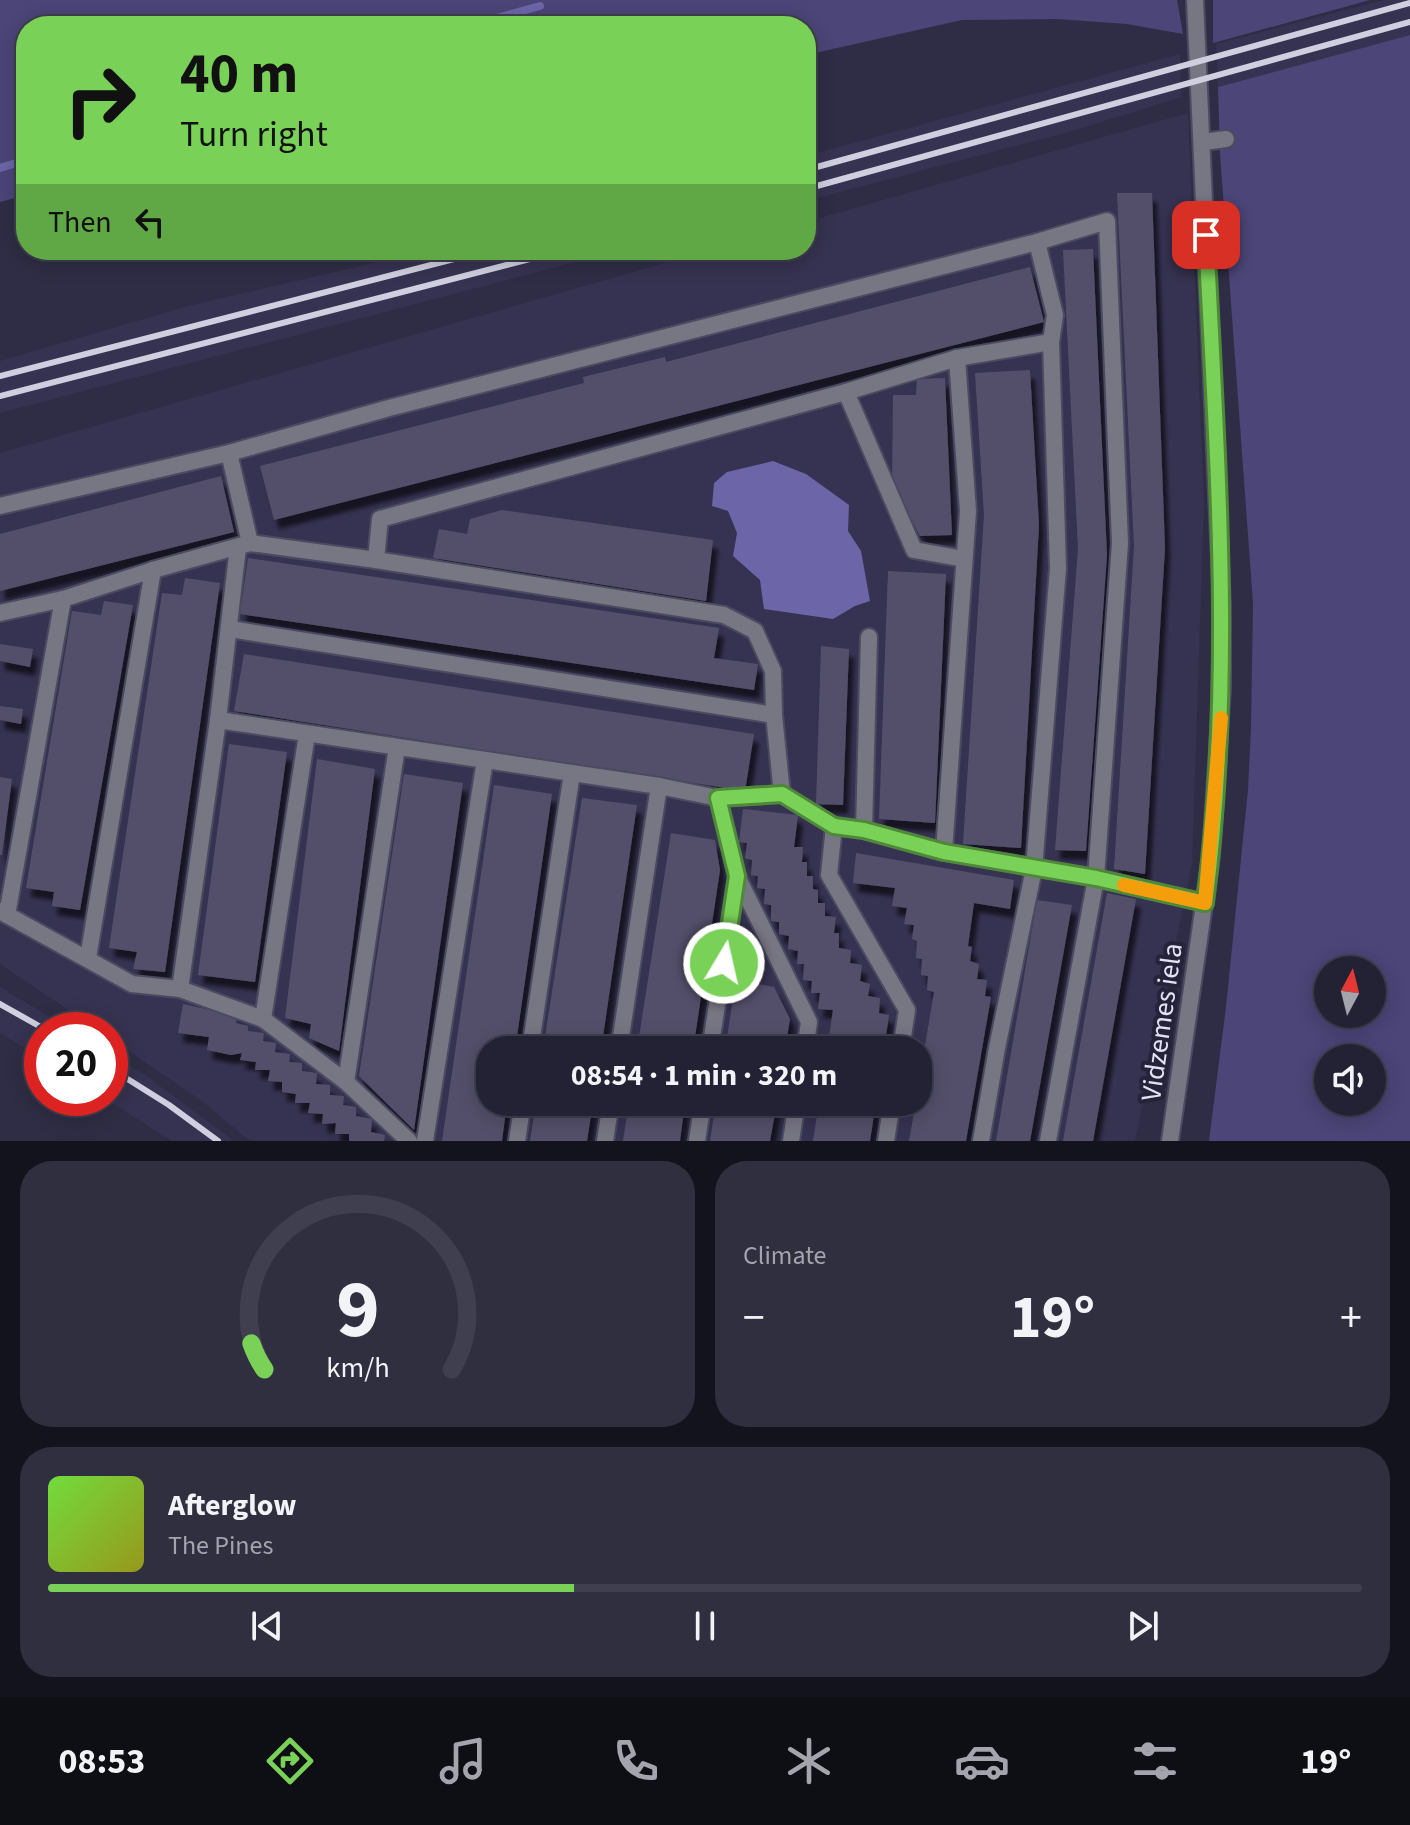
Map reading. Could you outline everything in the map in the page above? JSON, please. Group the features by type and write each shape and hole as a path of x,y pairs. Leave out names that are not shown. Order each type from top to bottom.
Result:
{"street":[{"name":"Vidzemes iela","path":"1170,1141 1205,903 1218,772 1222,606 1195,0"},
{"path":"1203,142 1226,139"},
{"path":"0,506 229,453 389,408 1037,242 1107,221 1120,543 1096,878 1048,1141"},
{"path":"981,1141 1034,869 1058,568 1051,342 1055,315 1037,242"},
{"path":"376,560 380,519 846,392 957,358 1051,342"},
{"path":"944,852 968,511 957,358"},
{"path":"846,392 914,550 964,559"},
{"path":"180,989 244,545 229,453"},
{"path":"0,613 63,599 244,545 376,560 724,615 755,631 773,671 782,794"},
{"path":"88,958 153,570"},
{"path":"63,599 4,913 132,984 180,989 263,1019 346,1082 409,1141"},
{"path":"230,629 774,715"},
{"path":"864,830 869,637"},
{"path":"218,720 659,786 718,798 782,794 834,826 864,830 944,852 1096,878 1205,903"},
{"path":"263,1019 307,734"},
{"path":"346,1082 397,747"},
{"path":"425,1141 485,760"},
{"path":"532,1036 572,773"},
{"path":"621,1036 659,786"},
{"path":"718,798 737,876 809,1022 807,1036"},
{"path":"834,826 829,875 907,1010 903,1036"},
{"path":"712,1036 737,876"},
{"path":"517,1141 521,1116"},
{"path":"605,1141 609,1116"},
{"path":"697,1141 701,1116"},
{"path":"791,1141 795,1116"},
{"path":"886,1141 890,1116"}],"shaded area":[{"path":"0,0 1177,0 1183,34 1127,24 1057,19 962,20 816,53 816,16 16,16 16,198 0,202"},
{"path":"1213,0 1370,0 1213,43"},
{"path":"1384,0 1410,0 1410,35 1218,87 1216,44"},
{"path":"1410,35 1410,1141 1209,1141 1248,790 1253,603 1220,153 1218,87"},
{"path":"1180,54 1181,97 1076,130 816,198 816,153"},
{"path":"1188,113 1204,503 1192,864 1135,1141 250,1141 203,1102 128,1050 128,1012 71,1012 0,964 0,453 675,260 816,260 816,219"},
{"path":"386,260 583,260 0,413 0,361 188,306"},
{"path":"773,461 806,474 849,505 848,531 861,551 870,601 833,619 764,609 760,580 733,556 737,533 728,511 712,506 714,483 727,472"},
{"path":"0,987 41,1012 24,1012 24,1048 0,1033"},
{"path":"128,1065 234,1141 172,1141 128,1113"}],"building":[{"path":"1117,193 1152,193 1165,548 1145,874 1114,869 1134,546"},
{"path":"1093,249 1107,555 1086,851 1055,850 1078,549 1063,250"},
{"path":"1030,267 1044,322 274,520 260,466 584,383 583,377 665,357 666,362"},
{"path":"1030,370 1039,525 1021,848 963,844 984,515 975,373"},
{"path":"945,378 952,535 920,536 892,484 893,395 916,395 917,379"},
{"path":"221,476 234,532 0,591 0,534"},
{"path":"502,510 713,540 706,601 433,558 439,529 467,534 470,519"},
{"path":"248,558 719,628 714,658 758,664 754,690 240,614"},
{"path":"888,571 946,574 935,823 879,819"},
{"path":"185,578 220,583 165,972 133,969 137,952 109,948 162,593 182,595"},
{"path":"104,601 133,605 80,910 52,906 54,892 26,888 72,611 101,615"},
{"path":"0,644 33,649 30,667 0,661"},
{"path":"821,646 849,649 843,805 816,804"},
{"path":"244,654 754,734 745,791 234,711"},
{"path":"0,706 23,709 21,724 0,720"},
{"path":"229,744 287,752 255,982 198,975"},
{"path":"317,759 375,769 339,1051 309,1038 311,1024 285,1018"},
{"path":"404,774 463,783 414,1130 359,1076"},
{"path":"0,777 12,779 2,855 0,855"},
{"path":"494,785 552,794 517,1036 476,1036 476,1116 505,1116 502,1141 442,1141"},
{"path":"582,798 637,805 603,1036 545,1036"},
{"path":"743,809 798,815 794,847 803,847 802,862 807,862 807,876 813,876 818,903 825,903 825,916 836,917 834,933 839,933 839,948 851,950 850,963 862,965 860,981 870,984 868,996 880,998 879,1013 889,1015 886,1036 829,1036 833,1010 818,1009 820,993 811,993 812,981 803,980 804,964 797,964 798,951 788,949 789,936 779,934 779,922 771,921 771,905 764,904 765,889 757,888 758,876 751,875 752,860 745,858 747,843 739,842"},
{"path":"671,833 715,840 720,870 695,1036 639,1036"},
{"path":"856,853 1014,880 1010,909 974,903 968,946 972,947 970,961 979,964 977,979 987,980 985,996 991,997 966,1141 909,1141 913,1116 932,1116 932,1036 927,1036 934,992 927,990 928,976 921,975 922,959 916,958 917,941 912,939 914,925 904,924 907,908 892,906 895,888 853,883"},
{"path":"1107,893 1136,899 1093,1141 1063,1141"},
{"path":"1037,900 1072,905 1030,1141 996,1141"},
{"path":"736,980 774,987 790,1019 787,1036 727,1036"},
{"path":"183,1004 237,1016 236,1023 248,1026 248,1031 264,1033 263,1041 276,1043 275,1052 290,1054 289,1062 302,1063 302,1071 317,1073 316,1084 330,1085 330,1095 344,1096 343,1105 356,1107 356,1116 372,1119 371,1132 385,1135 384,1141 349,1141 349,1134 335,1134 336,1123 322,1124 323,1114 308,1113 310,1103 295,1103 296,1094 282,1092 282,1082 268,1081 270,1070 255,1070 256,1062 240,1060 242,1053 231,1055 207,1050 209,1037 178,1033"},
{"path":"534,1116 591,1116 587,1141 530,1141"},
{"path":"627,1116 683,1116 680,1141 623,1141"},
{"path":"714,1116 774,1116 770,1141 710,1141"},
{"path":"817,1116 874,1116 870,1141 813,1141"}],"waterway":[{"path":"504,16 540,6"},
{"path":"0,168 16,163"}],"railway":[{"path":"816,167 1410,3"},
{"path":"816,186 1410,22"},
{"path":"0,376 450,260"},
{"path":"0,396 526,260"},
{"path":"0,1004 24,1018"},
{"path":"128,1079 218,1141"}],"slow traffic":[{"path":"1124,885 1205,903 1221,718"}],"route":[{"path":"724,963 737,876 718,798 782,794 834,826 864,830 944,852 1096,878 1205,903 1218,772 1222,688 1222,606 1206,235"}]}
